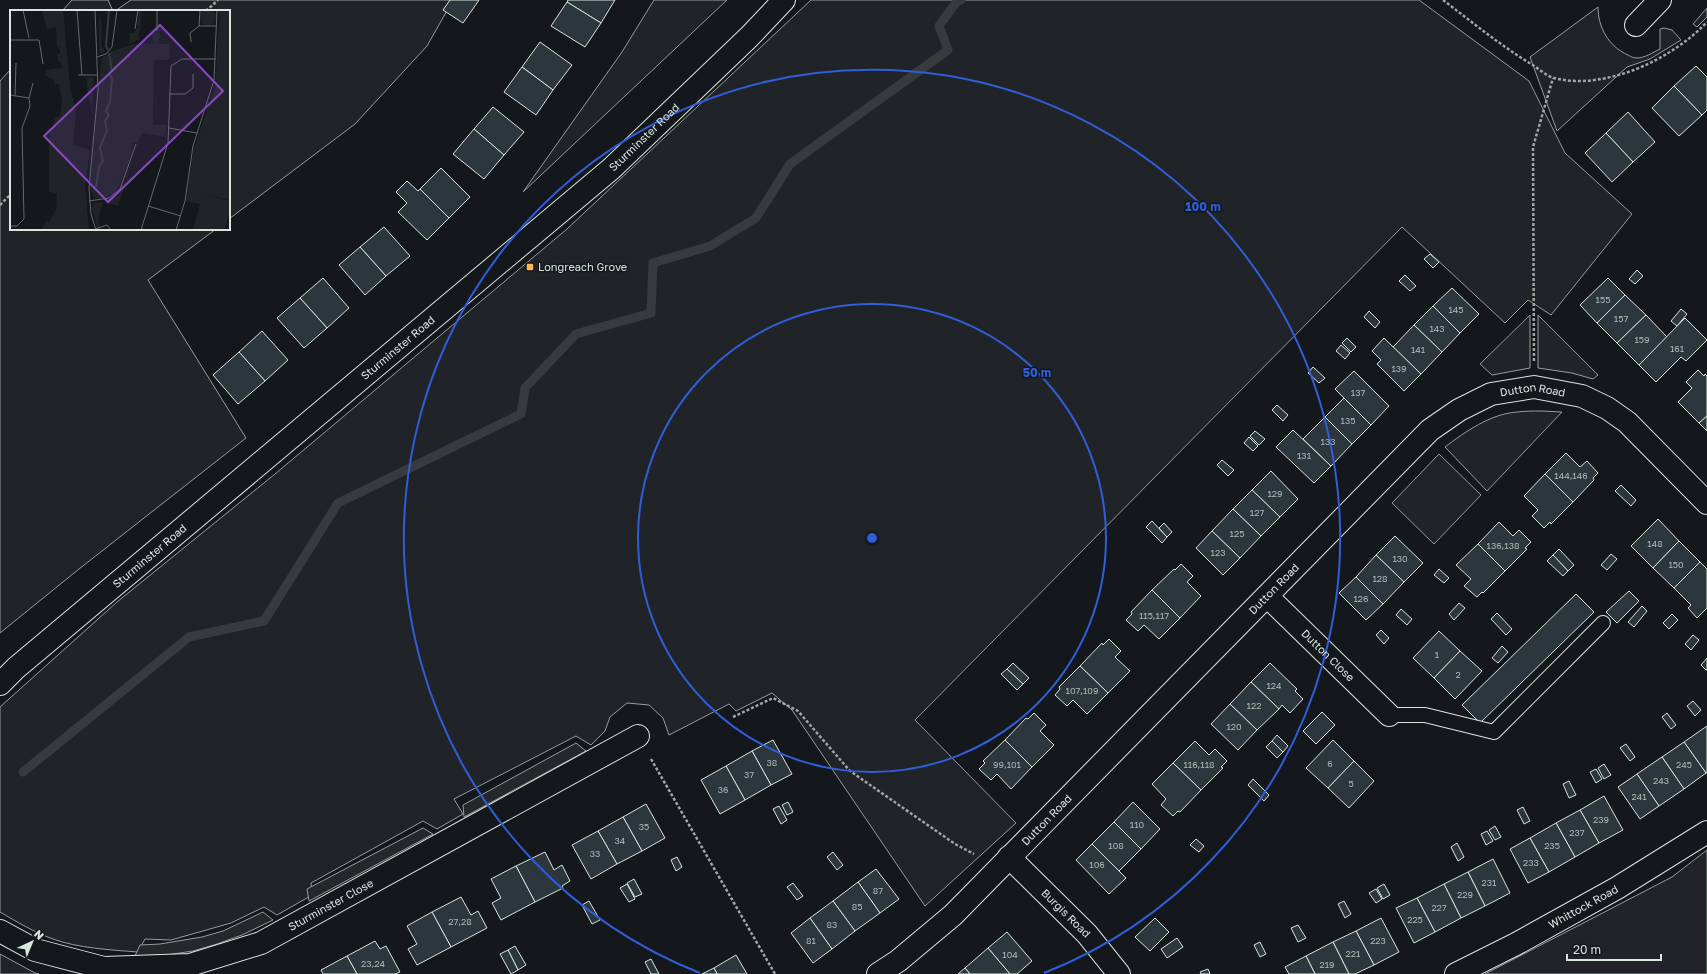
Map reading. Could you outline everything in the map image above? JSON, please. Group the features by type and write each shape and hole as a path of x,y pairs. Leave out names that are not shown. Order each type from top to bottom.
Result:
{"street":[{"name":"Sturminster Road","path":"0,684 16,668 611,169 749,38 784,0"},
{"path":"1636,25 1660,0"},
{"name":"Dutton Road","path":"878,974 898,961 953,915 1430,430 1459,410 1491,394 1534,387 1582,396 1607,408 1627,422 1707,503"},
{"name":"Dutton Close","path":"1267,596 1389,715"},
{"name":"Sturminster Close","path":"0,932 35,950 104,968 190,965 197,963 261,943 638,736"},
{"name":"Whittock Road","path":"1456,974 1523,940 1617,888 1707,832"},
{"name":"Burgis Road","path":"1004,862 1087,934 1119,974"}],"lane":[{"path":"1389,715 1425,715 1494,732 1603,623"}],"path":[{"path":"207,10 218,0"},
{"path":"1443,0 1505,48 1553,78 1582,81 1622,75 1671,52 1707,22"},
{"path":"1534,387 1533,147 1553,78"},
{"path":"0,205 10,195"},
{"path":"733,717 773,698 798,711 850,771 955,844 1004,862"},
{"path":"658,771 775,974"}],"shaded area":[{"path":"72,0 108,0 113,10 63,10"},
{"path":"131,0 453,0 427,46 355,124 230,218 230,10 116,10"},
{"path":"654,0 727,0 523,192 622,52"},
{"path":"811,0 1419,0 1529,81 1565,153 1632,214 1551,315 1528,300 1505,323 1402,227 915,720 1016,823 925,906 792,710 772,693 736,711 729,704 669,735 663,718 649,705 627,703 610,717 605,731 591,745 576,736 454,799 463,814 437,829 423,821 311,883 312,895 277,915 264,907 231,923 171,940 145,939 138,952 95,948 62,942 32,930 0,912 0,707 117,602 275,474 567,229"},
{"path":"1598,7 1598,14 1602,29 1610,41 1615,47 1633,57 1642,57 1660,49 1660,29 1664,28 1672,30 1681,40 1650,59 1627,67 1557,131 1530,57"},
{"path":"1707,8 1707,17 1697,27 1693,24"},
{"path":"10,70 10,230 215,230 148,280 246,438 0,633 0,81"},
{"path":"1530,315 1530,368 1492,375 1480,364"},
{"path":"1538,315 1598,375 1593,379 1572,373 1538,368"},
{"path":"1542,411 1562,412 1487,491 1445,447 1469,430 1497,416 1507,413"},
{"path":"1439,454 1481,495 1434,544 1392,503"},
{"path":"576,743 586,751 464,817 463,805"},
{"path":"423,828 433,834 309,901 307,889"},
{"path":"1707,850 1707,974 1485,974 1672,877"},
{"path":"263,912 273,920 242,935 217,944 193,951 166,955 135,956 140,945 160,944 202,937 223,931"},
{"path":"0,954 35,973 39,974 0,974"}],"building":[{"path":"450,0 479,0 463,23 443,10"},
{"path":"568,0 615,0 601,23 567,2"},
{"path":"567,2 601,23 585,47 551,26"},
{"path":"540,42 572,65 553,90 522,67"},
{"path":"1696,66 1707,77 1707,110 1702,115 1674,86"},
{"path":"522,67 553,90 536,115 504,92"},
{"path":"1674,86 1702,115 1679,136 1652,108"},
{"path":"493,107 524,132 504,155 474,129"},
{"path":"1628,112 1655,142 1633,162 1606,133"},
{"path":"474,129 504,155 484,179 453,154"},
{"path":"1606,133 1633,162 1612,182 1585,153"},
{"path":"441,168 470,197 449,218 420,189"},
{"path":"407,181 418,191 420,189 449,218 427,240 398,212 407,203 396,192"},
{"path":"384,227 410,256 386,276 360,247"},
{"path":"360,247 386,276 365,295 339,265"},
{"path":"1430,254 1439,262 1433,268 1424,259"},
{"path":"1637,270 1643,276 1635,284 1629,279"},
{"path":"1405,275 1416,286 1410,291 1399,281"},
{"path":"323,278 349,308 327,328 300,298"},
{"path":"1608,278 1625,295 1597,323 1580,305"},
{"path":"1452,288 1479,314 1460,333 1433,306"},
{"path":"1625,295 1646,315 1617,343 1597,323"},
{"path":"300,298 327,328 304,348 277,318"},
{"path":"1433,306 1460,333 1442,352 1414,325"},
{"path":"1681,309 1687,314 1677,326 1671,321"},
{"path":"1369,311 1380,322 1375,328 1364,317"},
{"path":"1646,315 1667,337 1639,365 1617,343"},
{"path":"1685,318 1707,340 1686,361 1681,357 1656,382 1639,365"},
{"path":"1414,325 1442,352 1421,374 1393,347"},
{"path":"262,331 288,360 265,381 239,352"},
{"path":"1347,338 1356,347 1351,352 1342,343"},
{"path":"1384,338 1421,374 1404,391 1377,364 1381,360 1372,351"},
{"path":"1341,345 1350,353 1345,359 1336,351"},
{"path":"239,352 265,381 238,404 213,375"},
{"path":"1313,367 1325,378 1319,383 1308,373"},
{"path":"1698,370 1704,376 1705,374 1707,376 1707,416 1699,423 1678,402 1692,388 1686,382"},
{"path":"1354,371 1389,406 1371,425 1335,389"},
{"path":"1344,398 1371,425 1352,444 1325,417"},
{"path":"1277,405 1288,415 1283,421 1272,410"},
{"path":"1707,416 1707,431 1699,423"},
{"path":"1325,417 1352,444 1331,466 1303,439"},
{"path":"1293,430 1331,466 1314,483 1276,447"},
{"path":"1255,431 1265,439 1259,445 1250,436"},
{"path":"1249,437 1258,446 1253,451 1244,443"},
{"path":"1566,453 1580,467 1587,461 1598,473 1593,478 1594,480 1573,502 1545,474"},
{"path":"1222,460 1234,470 1228,476 1217,465"},
{"path":"1271,471 1298,499 1280,517 1252,490"},
{"path":"1545,474 1573,502 1551,524 1550,522 1544,528 1532,516 1538,510 1524,496"},
{"path":"1621,485 1636,500 1631,506 1615,491"},
{"path":"1252,490 1280,517 1261,536 1233,509"},
{"path":"1233,509 1261,536 1240,558 1212,531"},
{"path":"1658,519 1679,541 1653,568 1631,546"},
{"path":"1152,521 1167,537 1162,543 1146,527"},
{"path":"1499,522 1513,536 1519,530 1531,542 1525,548 1527,549 1505,571 1478,544"},
{"path":"1164,523 1172,532 1167,537 1159,528"},
{"path":"1212,531 1240,558 1223,575 1196,548"},
{"path":"1395,536 1423,563 1404,582 1376,555"},
{"path":"1679,541 1700,562 1674,588 1653,568"},
{"path":"1478,544 1505,571 1477,597 1464,586 1471,579 1456,565"},
{"path":"1559,549 1574,565 1568,571 1553,555"},
{"path":"1611,554 1617,559 1607,570 1601,565"},
{"path":"1376,555 1404,582 1383,604 1356,577"},
{"path":"1553,555 1568,571 1563,576 1547,561"},
{"path":"1700,562 1707,569 1707,608 1697,618 1688,608 1691,605 1674,588"},
{"path":"1181,564 1193,576 1187,582 1201,596 1180,618 1152,590"},
{"path":"1439,569 1449,578 1444,583 1434,575"},
{"path":"1356,577 1383,604 1366,620 1339,593"},
{"path":"1152,590 1180,618 1159,639 1144,625 1138,631 1126,620 1132,614 1131,612"},
{"path":"1629,591 1639,601 1617,623 1606,612"},
{"path":"1576,594 1594,612 1480,723 1462,705"},
{"path":"1459,603 1465,608 1454,620 1449,614"},
{"path":"1642,606 1647,611 1634,627 1628,622"},
{"path":"1401,609 1412,619 1407,625 1396,615"},
{"path":"1497,613 1512,629 1506,635 1491,619"},
{"path":"1672,614 1678,620 1669,629 1663,623"},
{"path":"1381,630 1389,638 1384,644 1376,635"},
{"path":"1439,631 1460,651 1434,678 1413,658"},
{"path":"1693,635 1699,640 1691,650 1685,644"},
{"path":"1109,639 1121,651 1115,657 1130,671 1108,693 1080,666 1102,643 1103,645"},
{"path":"1502,646 1508,652 1498,663 1492,658"},
{"path":"1460,651 1482,671 1455,699 1434,678"},
{"path":"1707,658 1707,670 1706,670 1701,665"},
{"path":"1013,663 1029,678 1023,684 1007,669"},
{"path":"1270,663 1297,689 1295,691 1303,699 1290,713 1282,705 1279,709 1251,682"},
{"path":"1080,666 1108,693 1087,714 1073,700 1067,706 1055,695 1060,689 1059,687"},
{"path":"1007,669 1023,684 1017,690 1001,674"},
{"path":"1251,682 1279,709 1257,730 1230,704"},
{"path":"1693,701 1701,710 1695,716 1687,706"},
{"path":"1230,704 1257,730 1238,750 1211,724"},
{"path":"1322,712 1335,725 1316,744 1303,731"},
{"path":"1034,713 1046,725 1040,731 1054,745 1032,767 1005,740 1026,718 1028,719"},
{"path":"1667,713 1676,725 1671,729 1662,717"},
{"path":"1707,726 1707,773 1706,773 1684,742"},
{"path":"1277,735 1288,746 1283,752 1272,741"},
{"path":"773,740 792,774 771,785 752,751"},
{"path":"1005,740 1032,767 1011,789 997,774 991,780 979,769 985,763 983,761"},
{"path":"1333,740 1354,761 1328,788 1306,768"},
{"path":"1195,741 1209,755 1215,749 1227,761 1221,767 1223,768 1201,790 1173,763"},
{"path":"1272,741 1283,752 1277,758 1266,747"},
{"path":"1684,742 1706,773 1684,789 1662,757"},
{"path":"1626,744 1635,757 1630,761 1620,748"},
{"path":"752,751 771,785 745,800 726,766"},
{"path":"1662,757 1684,789 1659,806 1637,774"},
{"path":"1354,761 1374,781 1349,808 1328,788"},
{"path":"1173,763 1201,790 1180,812 1178,811 1173,816 1161,805 1166,799 1152,784"},
{"path":"1604,764 1611,775 1604,779 1598,768"},
{"path":"726,766 745,800 720,814 701,780"},
{"path":"1596,769 1602,779 1596,783 1590,772"},
{"path":"1637,774 1659,806 1640,819 1618,787"},
{"path":"1253,779 1269,795 1264,801 1248,785"},
{"path":"1569,781 1576,795 1569,798 1563,784"},
{"path":"1604,796 1623,830 1599,843 1580,810"},
{"path":"788,802 793,812 787,815 782,805"},
{"path":"1133,802 1160,829 1141,849 1114,822"},
{"path":"646,804 665,838 642,851 623,817"},
{"path":"779,806 787,820 781,824 773,809"},
{"path":"1523,807 1530,821 1524,824 1517,810"},
{"path":"1580,810 1599,843 1575,857 1556,823"},
{"path":"623,817 642,851 617,864 598,831"},
{"path":"1114,822 1141,849 1119,871 1092,844"},
{"path":"1556,823 1575,857 1549,872 1530,838"},
{"path":"1495,826 1501,837 1495,840 1489,830"},
{"path":"598,831 617,864 591,879 572,845"},
{"path":"1487,831 1493,841 1486,845 1481,834"},
{"path":"1530,838 1549,872 1528,883 1510,849"},
{"path":"1196,839 1204,846 1199,852 1190,845"},
{"path":"1457,843 1464,857 1458,861 1451,847"},
{"path":"1092,844 1126,878 1109,894 1076,860"},
{"path":"545,852 554,870 562,865 570,881 562,886 563,888 535,902 516,866"},
{"path":"833,852 843,865 837,870 827,857"},
{"path":"677,857 682,867 676,871 671,860"},
{"path":"1493,859 1510,893 1485,906 1468,872"},
{"path":"516,866 535,902 501,920 492,903 501,898 491,879"},
{"path":"876,869 899,899 880,913 858,882"},
{"path":"1468,872 1485,906 1461,918 1444,884"},
{"path":"634,879 642,894 635,897 627,883"},
{"path":"858,882 880,913 855,931 833,901"},
{"path":"793,883 803,896 797,900 787,887"},
{"path":"627,884 635,899 629,902 620,888"},
{"path":"1384,884 1390,895 1383,899 1377,888"},
{"path":"1444,884 1461,918 1435,932 1417,898"},
{"path":"1376,889 1382,899 1376,903 1369,893"},
{"path":"461,897 471,915 478,911 487,928 451,947 432,912"},
{"path":"1417,898 1435,932 1414,943 1396,908"},
{"path":"589,901 600,920 592,924 582,905"},
{"path":"833,901 855,931 832,949 810,918"},
{"path":"1344,901 1351,914 1345,918 1338,904"},
{"path":"432,912 451,947 417,965 408,949 417,944 407,926"},
{"path":"810,918 832,949 813,963 791,933"},
{"path":"1155,918 1169,932 1150,951 1135,937"},
{"path":"1381,918 1399,952 1374,965 1356,931"},
{"path":"1298,925 1306,938 1298,942 1291,928"},
{"path":"1356,931 1374,965 1355,974 1349,974 1333,942"},
{"path":"1007,932 1032,961 1017,974 1010,974 988,948"},
{"path":"1177,938 1183,947 1167,958 1161,949"},
{"path":"375,941 380,949 386,946 400,972 395,974 357,974 347,956"},
{"path":"1260,942 1266,954 1260,957 1254,945"},
{"path":"1333,942 1349,974 1315,974 1306,956"},
{"path":"515,946 526,965 518,970 508,950"},
{"path":"988,948 1010,974 970,974 965,968"},
{"path":"508,950 518,970 511,974 500,954"},
{"path":"736,955 747,974 717,974 714,968"},
{"path":"347,956 357,974 323,974 321,970"},
{"path":"1306,956 1315,974 1289,974 1285,967"},
{"path":"651,959 659,974 651,974 645,962"},
{"path":"714,968 717,974 702,974"},
{"path":"965,968 970,974 958,974"},
{"path":"1208,969 1210,974 1201,974 1200,972"}],"waterway":[{"path":"23,772 189,637 264,621 338,503 521,414 525,388 576,334 651,313 653,263 710,246 756,218 790,164 948,50 939,26 958,0 961,0"}],"place":[{"name":"Longreach Grove","path":"530,267"}]}
